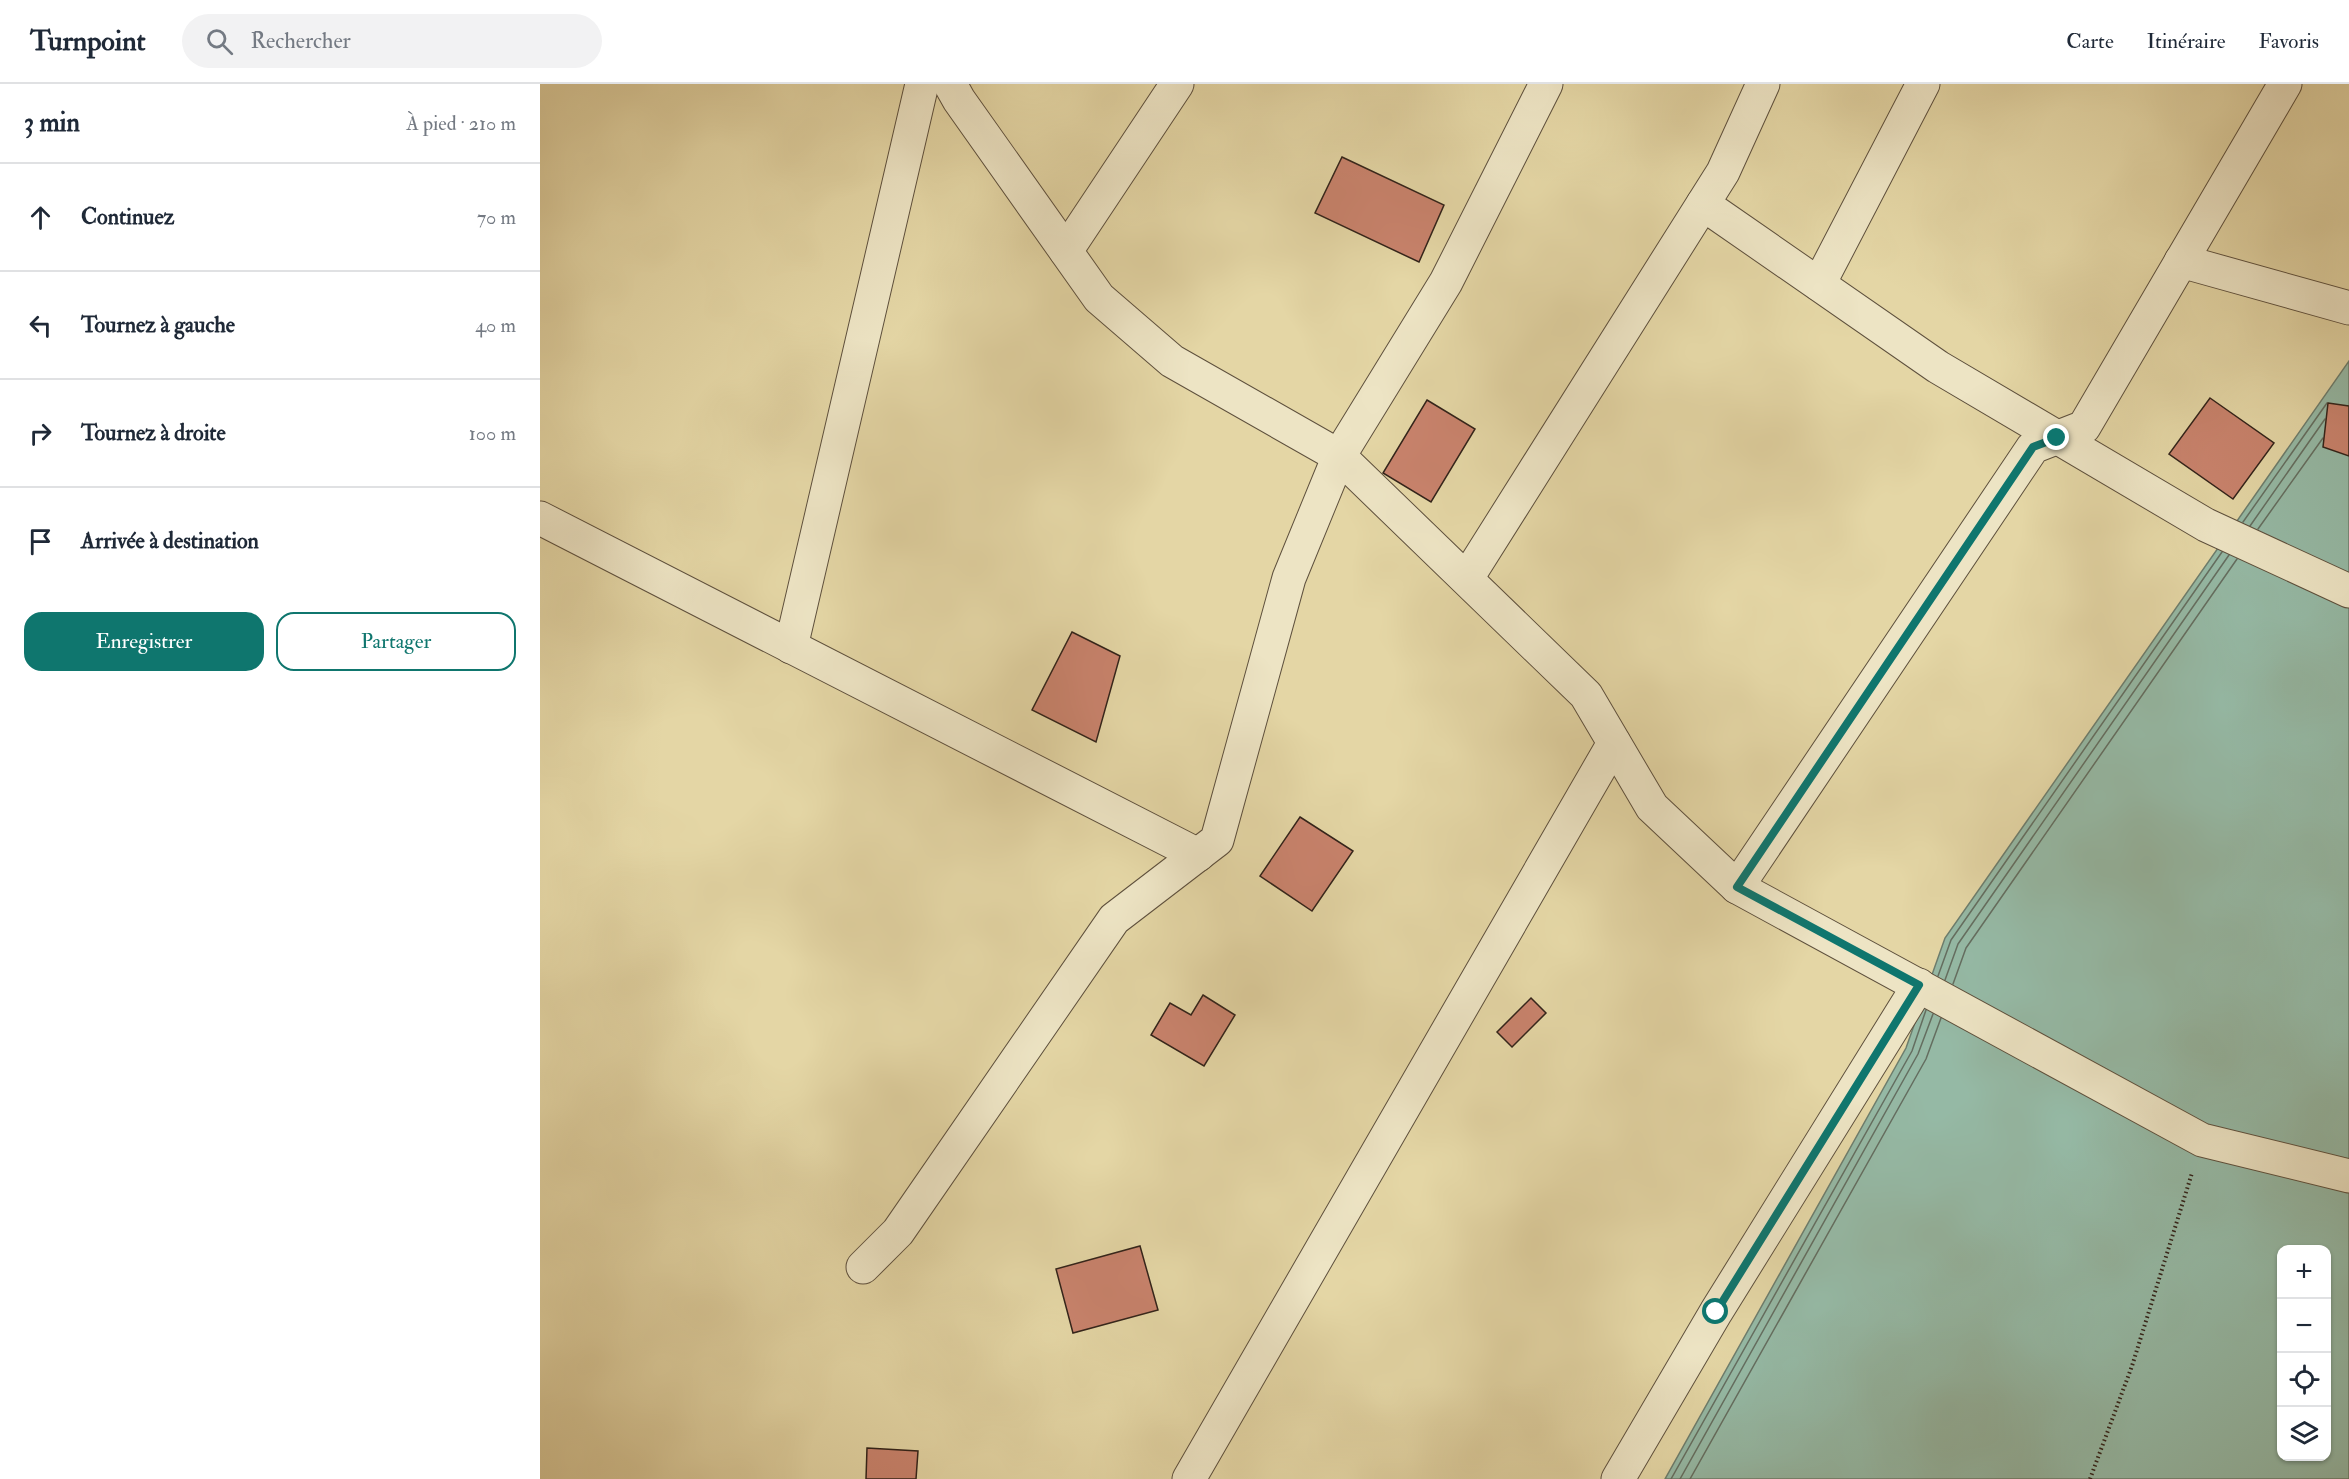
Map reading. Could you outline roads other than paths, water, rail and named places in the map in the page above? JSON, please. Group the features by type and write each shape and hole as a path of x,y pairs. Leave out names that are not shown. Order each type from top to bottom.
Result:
{"street":[{"path":"791,647 922,84"},
{"path":"950,84 1099,298 1172,361 1339,456 1586,694 1652,807 1737,887 2202,1140 2349,1176"},
{"path":"1066,250 1177,84"},
{"path":"863,1267 898,1232 1114,919 1217,840 1289,578 1339,456 1446,282 1546,84"},
{"path":"1467,578 1724,172 1763,84"},
{"path":"1819,284 1923,84"},
{"path":"1737,887 2033,447 2084,428 2286,84"},
{"path":"1703,204 1938,367 2206,525 2349,591"},
{"path":"2181,261 2349,308"},
{"path":"540,518 1198,855"},
{"path":"1189,1479 1614,744"},
{"path":"1618,1479 1716,1312 1919,985"}],"water":[{"path":"2349,361 2349,1479 1665,1479 1906,1048 1945,938"}]}
